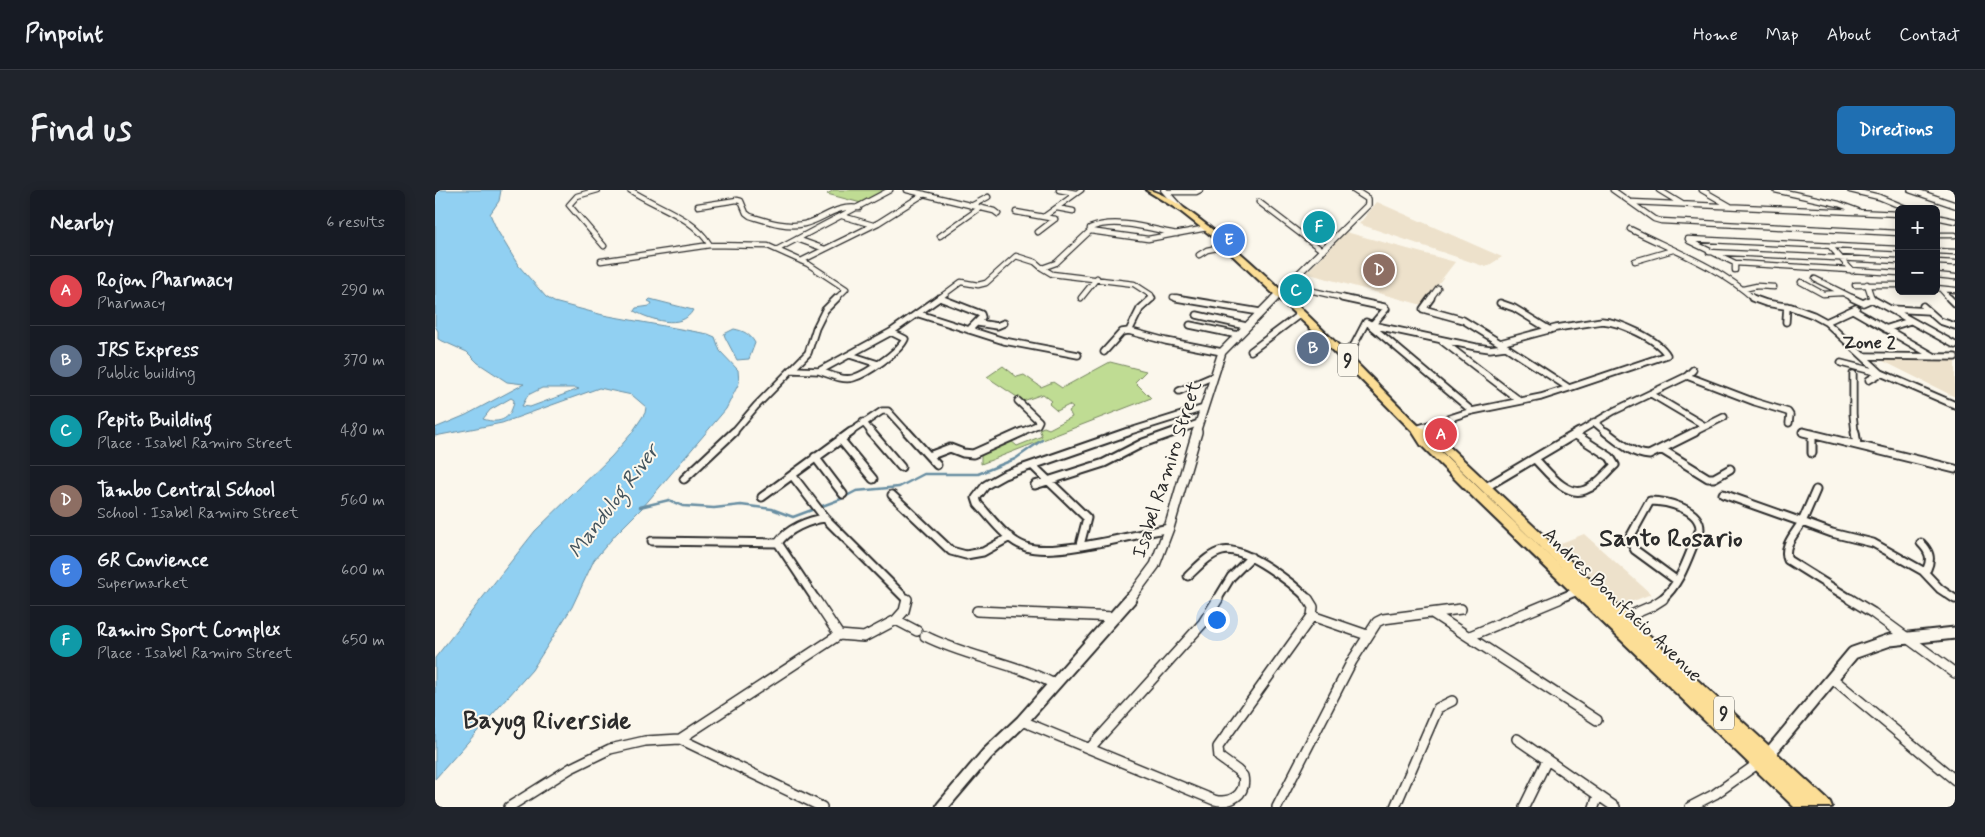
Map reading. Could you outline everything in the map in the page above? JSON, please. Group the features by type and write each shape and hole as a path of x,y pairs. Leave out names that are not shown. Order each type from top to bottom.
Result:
{"highway":[{"name":"Andres Bonifacio Avenue","path":"1140,190 1182,209"},
{"name":"Andres Bonifacio Avenue","path":"1149,190 1182,209 1227,246 1342,355 1416,429 1425,443 1584,588 1763,759 1824,807"},
{"name":"Andres Bonifacio Avenue","path":"1416,429 1433,437 1486,487 1584,588 1624,618 1763,759 1805,807"}],"street":[{"path":"598,190 575,196 569,205 604,246"},
{"path":"630,190 639,197 679,216 703,233 710,245"},
{"path":"778,249 891,190"},
{"path":"907,190 998,214"},
{"path":"1059,190 1076,193"},
{"path":"1045,216 1081,190"},
{"path":"1165,191 1196,192 1201,190"},
{"name":"Isabel Ramiro Street","path":"942,807 987,754 1022,721 1116,617 1146,579 1155,565 1169,528 1199,422 1222,352 1368,206 1368,199 1355,190"},
{"path":"1613,190 1654,219 1665,222 1895,233"},
{"path":"1659,190 1682,204"},
{"path":"1702,190 1731,206"},
{"path":"1775,190 1839,204 1861,212"},
{"path":"1850,190 1879,197 1898,205"},
{"path":"1913,190 1955,206"},
{"path":"1165,191 1182,209"},
{"path":"801,261 873,225 924,194"},
{"path":"971,206 988,196"},
{"path":"698,206 737,200 741,201 746,213 750,216 798,225 807,223 841,206 859,208"},
{"path":"1259,202 1323,250"},
{"path":"1631,202 1895,214"},
{"path":"940,236 980,208"},
{"path":"1057,208 1073,211"},
{"path":"1016,212 1055,219 1038,232"},
{"path":"842,216 873,225"},
{"path":"1940,218 1955,221"},
{"path":"1042,268 1056,263 1090,232 1090,228 1100,224 1177,234"},
{"path":"1090,232 1142,239 1161,238 1207,228"},
{"path":"1630,229 1715,271 1760,302 1787,306 1813,315 1826,322 1865,356 1881,373"},
{"path":"1940,234 1955,236"},
{"path":"797,239 825,249"},
{"path":"1895,249 1688,239 1689,242 1735,264 1895,273"},
{"path":"601,261 710,245 752,244 778,249 846,289 825,310 808,353 755,406 728,438 684,479"},
{"path":"1199,255 1207,250 1227,246"},
{"path":"1830,246 1852,271"},
{"path":"1635,261 1673,250"},
{"path":"1940,251 1955,252"},
{"path":"1709,252 1895,261"},
{"path":"819,371 891,332 919,314 961,282 968,281 977,285 983,285 1010,258 1016,256 1035,262 1052,274 1134,284 1153,296 1140,309 1129,330"},
{"path":"1940,262 1955,263"},
{"path":"1735,264 1735,270"},
{"path":"1940,276 1955,276"},
{"path":"1081,298 1097,278"},
{"path":"1815,279 1863,303"},
{"path":"1801,282 1823,294 1843,293"},
{"path":"1855,284 1895,285"},
{"path":"1867,284 1872,299 1955,345"},
{"path":"1287,285 1384,307 1385,309 1372,326"},
{"path":"1743,289 1757,286 1774,287"},
{"path":"1438,288 1423,309 1463,320 1569,388"},
{"path":"1940,288 1955,290"},
{"path":"1940,289 1955,304"},
{"path":"940,298 977,311 982,317 969,330"},
{"path":"1173,298 1260,312"},
{"path":"1826,322 1872,299"},
{"path":"1500,303 1514,308 1550,330"},
{"path":"1786,322 1787,306"},
{"path":"1923,306 1940,321 1955,326"},
{"path":"1889,309 1928,311"},
{"path":"1853,310 1935,357"},
{"path":"919,314 1004,341 1078,355"},
{"path":"1197,315 1246,326"},
{"path":"1251,351 1299,315"},
{"path":"1365,322 1372,326 1484,348 1503,345 1550,330 1607,320 1619,324 1663,348 1667,355 1541,398 1519,400 1472,411 1416,429"},
{"path":"1885,328 1910,321"},
{"path":"1342,355 1354,345 1365,322"},
{"path":"1365,322 1472,411"},
{"path":"978,323 997,326 1004,323"},
{"path":"1190,325 1238,335"},
{"path":"1104,352 1122,332 1129,330 1166,341 1222,352"},
{"path":"793,370 819,371 841,378 853,378 895,353 905,342 905,339 891,332"},
{"path":"1440,340 1519,400"},
{"path":"1947,340 1955,340"},
{"path":"849,355 878,364"},
{"path":"1865,356 1955,357"},
{"path":"1841,363 1881,373 1955,405"},
{"path":"1486,487 1595,422 1687,376 1693,370"},
{"path":"1869,380 1881,373"},
{"path":"1853,374 1853,414 1857,446"},
{"path":"1179,391 1214,376"},
{"path":"1687,376 1755,402 1788,412 1790,415 1789,422"},
{"path":"1651,394 1705,426"},
{"path":"929,456 950,448 963,453 973,454 1037,425 1039,421 1018,401"},
{"path":"1169,528 1080,544 1034,549 1027,548 1010,537 978,504 976,498 980,491 991,482 1006,474 1133,429 1204,408"},
{"path":"762,497 863,422 882,411 888,411 937,465"},
{"path":"1595,422 1639,455 1649,455 1724,417"},
{"path":"863,422 901,467"},
{"path":"1035,485 1104,463 1143,442 1199,422"},
{"path":"1803,432 1955,469"},
{"path":"1812,434 1812,453"},
{"path":"1535,459 1565,487 1572,491 1584,490 1615,465 1611,457 1576,435"},
{"path":"840,439 873,479"},
{"path":"1661,449 1708,478 1714,478 1730,469"},
{"path":"815,457 843,494"},
{"path":"1033,466 1047,481 1083,510 1087,517 1080,544"},
{"path":"680,739 839,635 864,637 895,620 904,611 907,598 820,512 792,475"},
{"path":"1816,490 1802,522 1785,549 1787,560 1907,636 1955,673"},
{"path":"1723,494 1831,533 1873,543 1923,571 1940,589 1955,599"},
{"path":"892,495 951,551 966,555 983,552 1010,537"},
{"path":"1624,618 1649,607 1666,595 1676,580 1700,529 1700,522 1695,515 1660,501 1650,501 1629,539 1635,550 1676,580"},
{"path":"652,541 778,543 786,535 820,512"},
{"path":"778,543 839,635"},
{"path":"1921,543 1931,557 1927,569 1923,571"},
{"path":"1022,721 1214,800 1226,802 1236,797 1243,788 1243,777 1239,770 1221,759 1217,754 1218,747 1312,616 1313,608 1310,600 1251,557 1235,551 1226,550 1218,552 1188,576"},
{"path":"1090,748 1203,623 1231,578 1251,557"},
{"path":"1470,636 1584,588"},
{"path":"1277,807 1327,708 1367,635 1377,622 1383,619 1461,609"},
{"path":"977,611 1116,617"},
{"path":"1432,612 1597,720"},
{"path":"1312,616 1367,635"},
{"path":"895,620 917,631"},
{"path":"1690,807 1715,794 1763,759 1853,653 1868,644 1907,636 1955,633"},
{"path":"925,636 951,647 1031,672 1054,684"},
{"path":"1832,678 1955,780"},
{"path":"1395,807 1438,708 1445,703 1451,702"},
{"path":"509,807 610,749 660,739 680,739 822,807"},
{"path":"1517,739 1615,807"},
{"path":"1524,807 1547,760"},
{"path":"1594,807 1598,796"}],"shaded area":[{"path":"1377,202 1502,257 1486,267 1359,224"},
{"path":"1346,232 1455,262 1422,305 1306,273"},
{"path":"1875,357 1955,358 1955,397"},
{"path":"1584,534 1651,594 1621,606 1556,545"}],"green space":[{"path":"834,190 888,190 865,204 827,194"},
{"path":"1110,362 1146,371 1135,382 1151,398 981,464 981,453 1010,440 1017,446 1042,436 1039,429 1044,427 1049,429 1072,417 1069,411 1073,408 1069,405 1057,411 1049,404 1052,401 1043,394 1023,401 987,377 1003,366 1017,377 1024,375 1041,387 1053,382 1062,388"}],"water":[{"name":"Mandulog River","path":"435,190 501,190 499,201 490,214 497,230 518,265 546,297 554,302 603,315 708,334 715,337 720,351 738,370 739,383 726,409 643,507 594,560 572,607 532,670 435,779 435,658 535,531 612,456 631,434 645,413 646,407 632,395 599,388 502,423 435,436 435,428 466,415 524,384 507,382 478,363 467,352 438,339 438,331 435,326","holes":["542,388 576,388 579,389 530,407 522,406 528,395","511,398 514,400 508,416 495,421 483,419 490,410"]},
{"path":"650,299 693,310 688,316 673,322 656,320 634,311 636,308 650,306 652,303 648,301"},
{"path":"734,329 746,333 755,343 749,359 737,360 725,337 724,334"}],"waterway":[{"path":"640,507 669,500 683,506 714,508 741,505 772,509 793,517 841,499 856,491 899,487 924,474 978,474 1015,459 1042,440"}],"place":[{"name":"Ramiro Sport Complex","path":"1319,227"},
{"name":"GR Convience","path":"1229,240"},
{"name":"Tambo Central School","path":"1379,270"},
{"name":"Pepito Building","path":"1296,290"},
{"name":"JRS Express","path":"1313,348"},
{"name":"Rojon Pharmacy","path":"1441,434"}],"district":[{"name":"Zone 2","path":"1869,342"},
{"name":"Santo Rosario","path":"1671,537"},
{"name":"Bayug Riverside","path":"547,719"}]}
